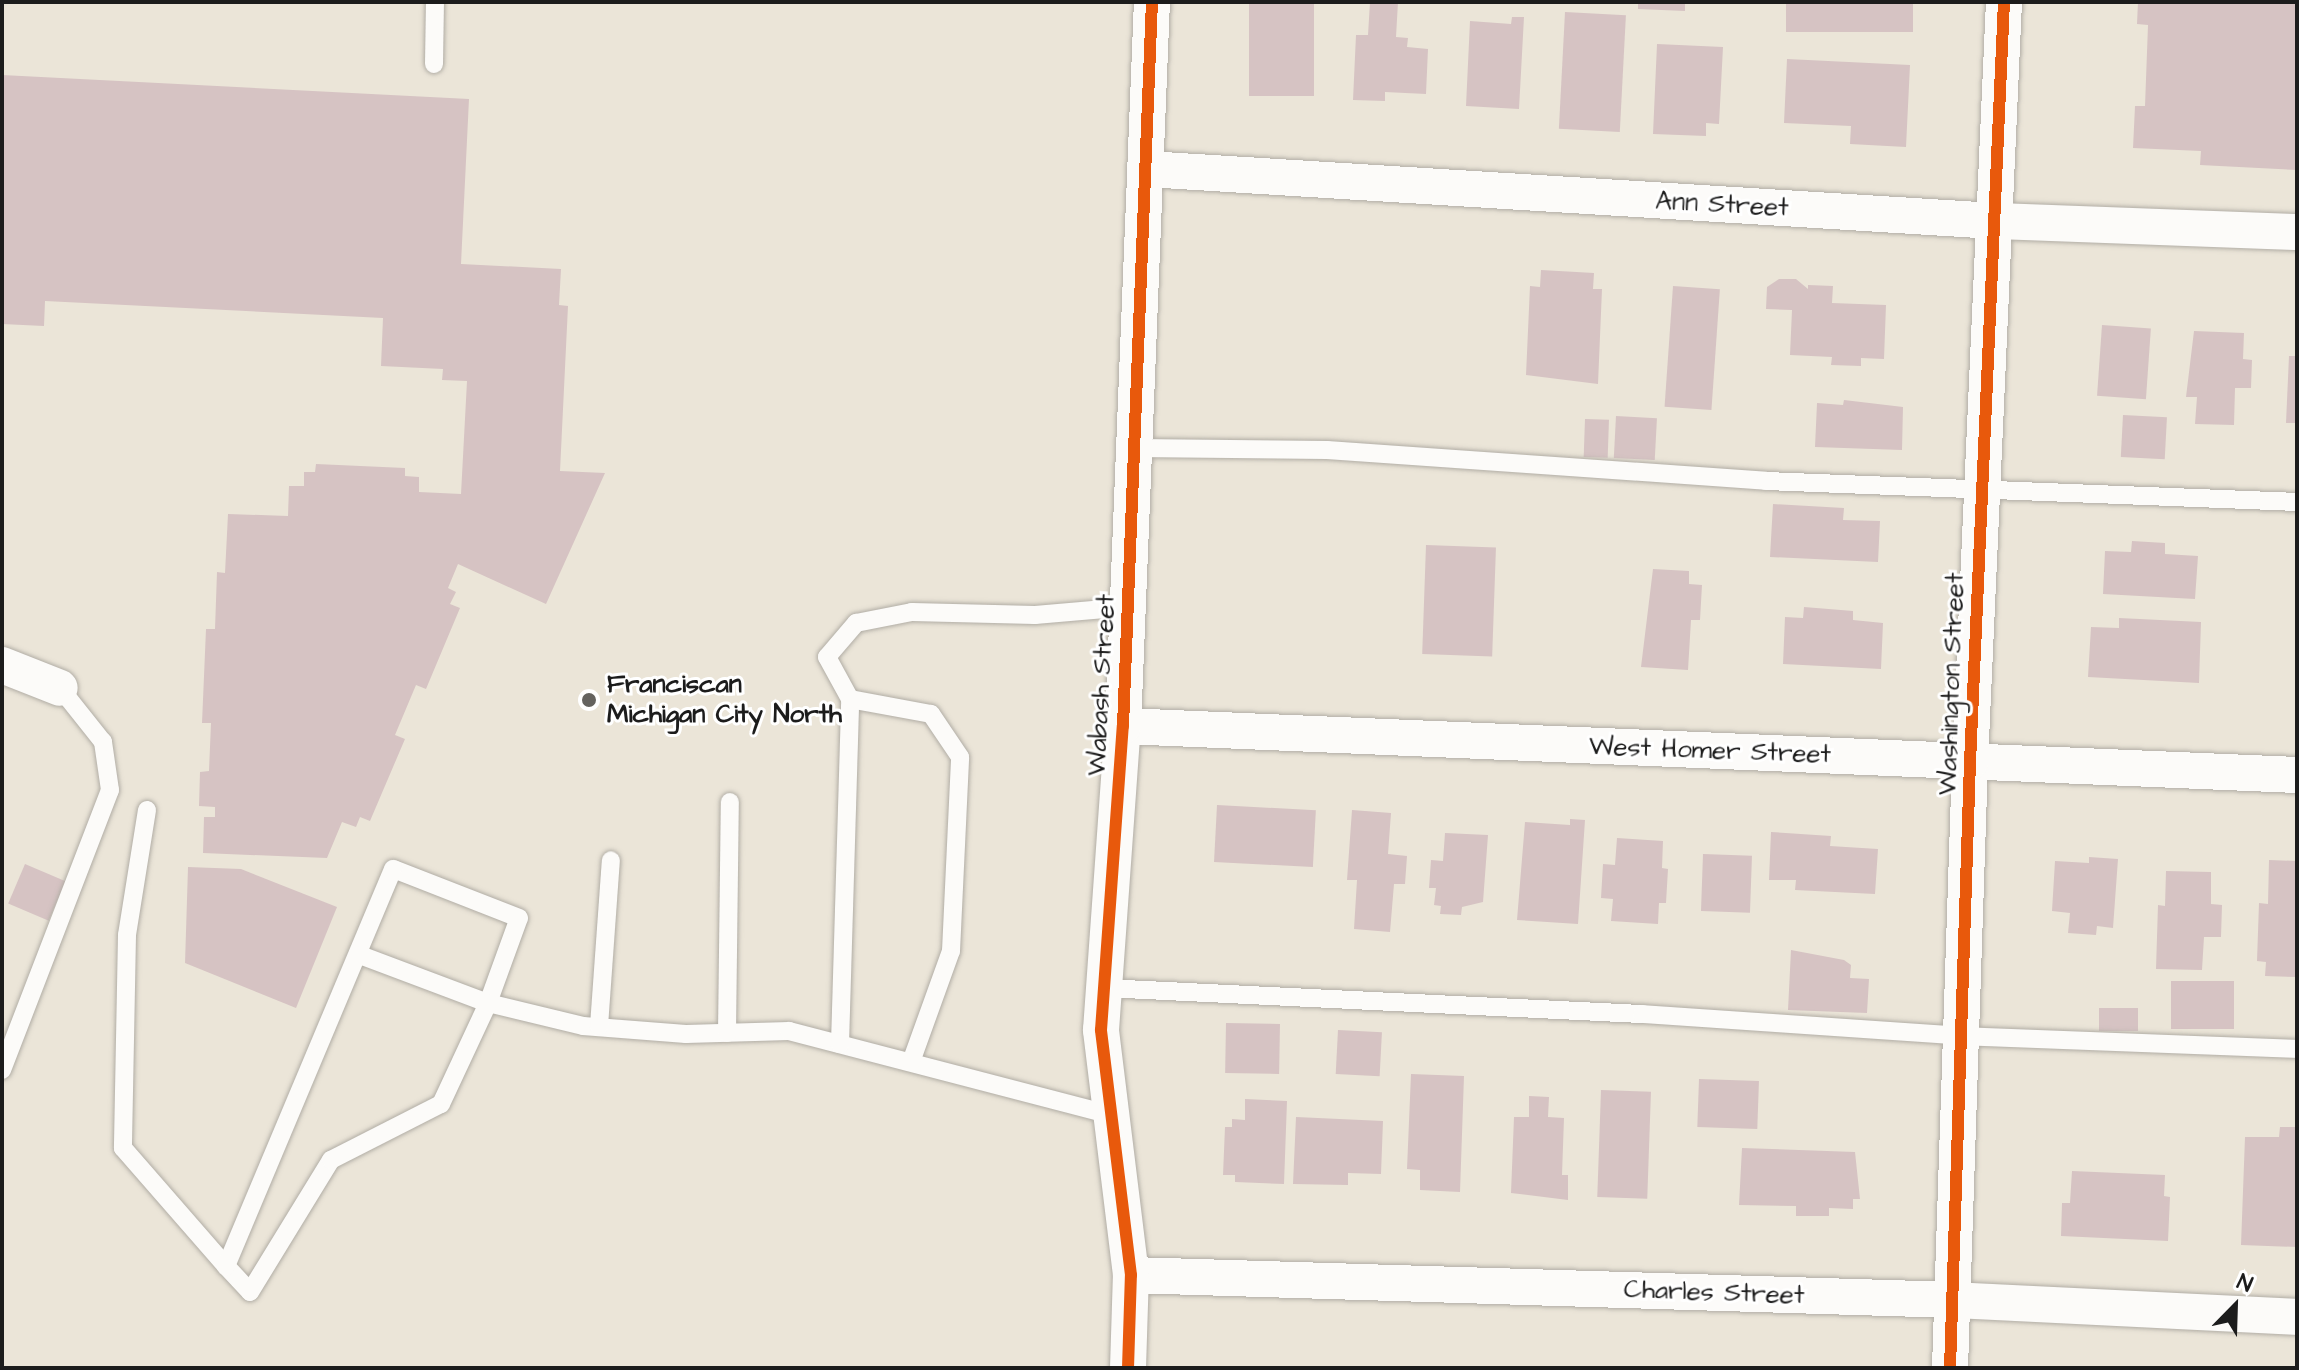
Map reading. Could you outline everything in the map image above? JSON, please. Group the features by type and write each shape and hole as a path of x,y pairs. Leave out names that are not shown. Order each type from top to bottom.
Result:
{"street":[{"name":"Wabash Street","path":"1128,1368 1131,1275 1101,1030 1123,726 1152,2"},
{"name":"Washington Street","path":"1950,1368 1970,762 2004,2"},
{"name":"Ann Street","path":"1147,169 1995,221 2297,232"},
{"path":"2,665 60,688"},
{"name":"West Homer Street","path":"1123,726 2297,775"},
{"name":"Charles Street","path":"1131,1275 1953,1300 2297,1317"}],"lane":[{"path":"434,64 435,2"},
{"path":"1135,448 1327,450 1766,481 1982,486 2297,502"},
{"path":"840,1044 850,699 827,657 856,623 912,612 1035,615 1128,607"},
{"path":"2,1070 110,790 103,742 60,688"},
{"path":"850,699 931,714 960,757 951,951 911,1062"},
{"path":"727,1033 730,802"},
{"path":"147,810 127,935 123,1148 226,1266 250,1292 331,1160 441,1104 488,1003 519,918 393,869 360,955 226,1266"},
{"path":"599,1026 611,860"},
{"path":"360,955 488,1003 599,1026 727,1033 789,1031 1112,1115"},
{"path":"1104,988 1642,1014 1961,1036 2297,1049"}],"building":[{"path":"1249,2 1314,2 1314,96 1249,96"},
{"path":"1370,2 1398,2 1396,37 1408,38 1407,47 1428,49 1426,94 1385,92 1385,101 1353,100 1356,35 1368,35"},
{"path":"1638,2 1685,2 1685,11 1638,9"},
{"path":"1786,2 1913,2 1913,32 1786,32"},
{"path":"2138,2 2297,2 2297,170 2200,165 2201,151 2133,148 2135,106 2145,106 2148,25 2137,24"},
{"path":"1565,12 1626,15 1620,132 1559,129"},
{"path":"1512,17 1524,17 1519,109 1466,106 1470,21 1511,24"},
{"path":"1657,44 1723,47 1719,124 1706,123 1706,136 1653,134"},
{"path":"1787,59 1910,65 1906,147 1850,144 1851,126 1784,123"},
{"path":"2,75 469,99 461,264 561,269 559,305 568,306 560,471 605,473 546,604 458,564 448,588 456,592 450,604 460,608 426,689 416,685 395,735 405,739 370,821 360,817 356,827 342,822 327,858 203,853 204,817 215,817 215,807 199,806 200,772 209,771 211,723 202,723 206,629 215,629 217,572 225,573 228,514 288,516 289,486 304,486 304,472 315,472 316,464 405,468 405,476 419,477 419,492 461,494 467,381 442,380 443,369 381,366 383,318 45,301 44,326 2,324"},
{"path":"1541,270 1594,273 1593,289 1602,289 1598,384 1526,375 1530,286 1540,287"},
{"path":"1779,279 1796,279 1808,289 1808,285 1833,286 1832,303 1886,305 1884,359 1861,358 1861,366 1831,365 1832,357 1790,355 1792,310 1766,309 1767,287"},
{"path":"1673,286 1720,289 1711,410 1665,407"},
{"path":"2102,325 2151,328 2146,399 2097,396"},
{"path":"2194,331 2244,333 2243,359 2252,360 2251,388 2235,388 2234,425 2195,424 2197,397 2186,397"},
{"path":"2289,356 2297,356 2297,423 2286,423"},
{"path":"1844,400 1903,407 1902,450 1815,447 1817,403 1843,405"},
{"path":"2123,415 2167,417 2165,459 2121,457"},
{"path":"1616,416 1657,418 1655,460 1614,458"},
{"path":"1585,419 1609,420 1608,458 1584,457"},
{"path":"1773,504 1844,508 1843,520 1880,521 1878,562 1770,557"},
{"path":"2132,541 2165,543 2165,554 2198,556 2195,599 2103,594 2105,551 2131,552"},
{"path":"1426,545 1496,547 1492,656 1422,654"},
{"path":"1653,569 1689,571 1689,584 1702,585 1700,620 1691,620 1688,670 1641,667"},
{"path":"1804,607 1853,611 1853,620 1883,623 1881,669 1783,664 1785,617 1803,618"},
{"path":"2119,618 2201,622 2199,683 2088,677 2091,627 2119,628"},
{"path":"1217,805 1316,810 1313,867 1214,862"},
{"path":"1352,810 1391,813 1388,854 1407,856 1405,884 1394,884 1390,932 1354,929 1357,880 1347,880"},
{"path":"1570,819 1585,820 1578,924 1517,920 1525,822 1570,825"},
{"path":"1771,832 1831,836 1830,846 1878,849 1875,894 1795,890 1796,880 1769,880"},
{"path":"1445,833 1488,835 1483,902 1462,907 1461,915 1440,914 1441,906 1434,905 1436,888 1429,888 1431,860 1443,861"},
{"path":"1617,838 1663,841 1662,868 1668,869 1666,903 1659,903 1658,924 1611,921 1613,899 1601,898 1603,864 1615,865"},
{"path":"1703,854 1752,856 1750,913 1701,911"},
{"path":"2089,857 2118,859 2113,928 2097,926 2096,935 2068,933 2070,913 2052,911 2055,861 2089,863"},
{"path":"2269,860 2297,861 2297,977 2265,976 2266,962 2257,961 2259,903 2268,904"},
{"path":"25,864 66,881 49,921 8,904"},
{"path":"188,867 241,869 337,907 296,1008 185,963"},
{"path":"2166,871 2211,872 2211,904 2222,905 2221,937 2204,937 2202,970 2156,969 2158,905 2165,906"},
{"path":"1791,950 1844,960 1851,965 1850,978 1869,979 1867,1013 1788,1010"},
{"path":"2171,981 2234,981 2234,1029 2171,1029"},
{"path":"2099,1008 2138,1008 2138,1031 2099,1031"},
{"path":"1226,1023 1280,1024 1279,1074 1225,1073"},
{"path":"1338,1030 1382,1032 1380,1076 1336,1074"},
{"path":"1411,1074 1464,1076 1460,1192 1420,1190 1420,1170 1407,1169"},
{"path":"1699,1079 1759,1081 1757,1129 1697,1127"},
{"path":"1601,1090 1651,1092 1647,1199 1597,1197"},
{"path":"1529,1096 1549,1097 1548,1117 1564,1118 1562,1175 1568,1175 1568,1200 1511,1193 1514,1117 1529,1117"},
{"path":"1245,1099 1287,1101 1284,1184 1235,1182 1235,1175 1223,1175 1225,1127 1232,1127 1232,1119 1245,1120"},
{"path":"1296,1117 1383,1121 1381,1174 1348,1173 1348,1185 1293,1184"},
{"path":"2280,1127 2297,1127 2297,1247 2241,1245 2245,1137 2279,1137"},
{"path":"1742,1148 1855,1152 1860,1199 1853,1199 1853,1209 1829,1208 1829,1216 1796,1216 1796,1206 1739,1205"},
{"path":"2072,1171 2165,1175 2164,1196 2170,1197 2168,1241 2061,1236 2062,1203 2070,1203"}],"cycle path":[{"path":"1128,1368 1131,1275 1101,1030 1123,726 1152,2"},
{"path":"1950,1368 1970,762 2004,2"}],"place":[{"name":"Franciscan Michigan City North","path":"589,700"}]}
